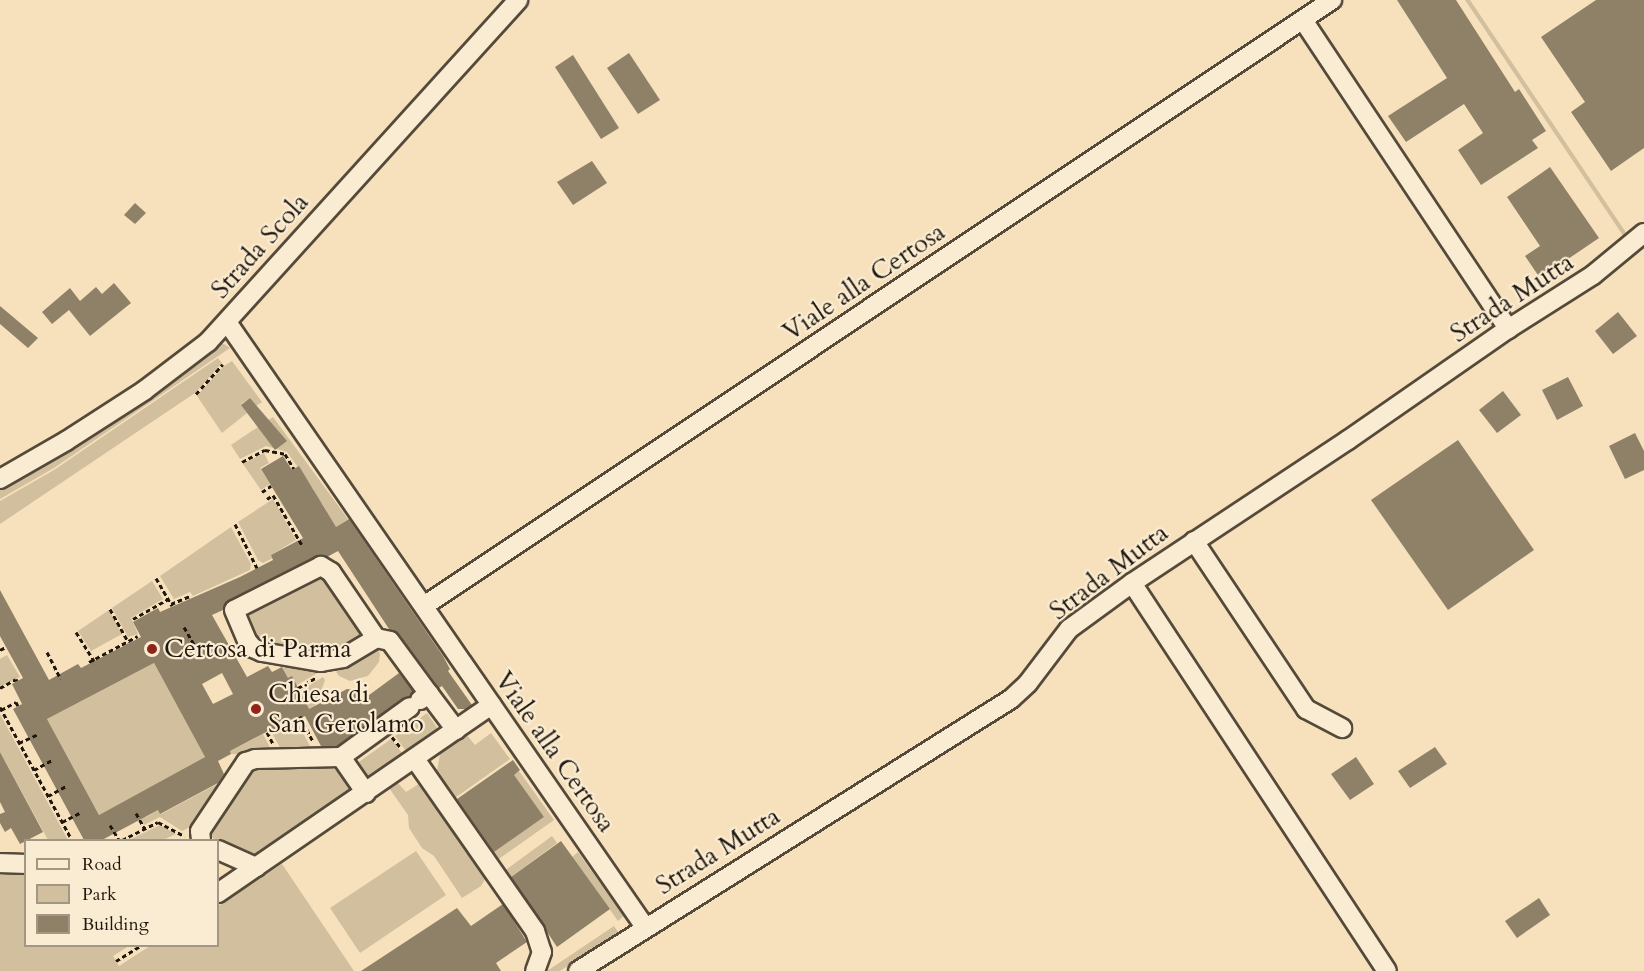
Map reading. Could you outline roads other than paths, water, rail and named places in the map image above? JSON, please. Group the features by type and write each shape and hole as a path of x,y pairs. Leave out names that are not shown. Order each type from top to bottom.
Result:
{"street":[{"name":"Strada Scola","path":"0,479 66,441 159,381 199,350 227,322 518,0"},
{"name":"Viale alla Certosa","path":"424,606 1332,0"},
{"path":"1303,20 1508,329"},
{"name":"Strada Mutta","path":"578,971 1011,699 1028,683 1069,629 1194,541 1348,440 1508,329 1593,275 1644,233"},
{"name":"Viale alla Certosa","path":"227,322 645,927"},
{"path":"1194,541 1306,709 1342,728"},
{"path":"376,639 349,655 328,662 315,662 262,652 253,648 247,641 234,610 321,566 331,572 376,639 394,644 420,700 456,730"},
{"path":"1132,583 1387,971"},
{"path":"196,839 246,762 255,759 341,757 420,700"},
{"path":"219,892 492,705"},
{"path":"341,757 366,793"},
{"path":"413,760 536,931 542,952 535,971"},
{"path":"219,850 256,867"},
{"path":"0,862 24,864"}],"place":[{"name":"Certosa di Parma","path":"152,649"},
{"name":"Chiesa di San Gerolamo","path":"256,709"}]}
